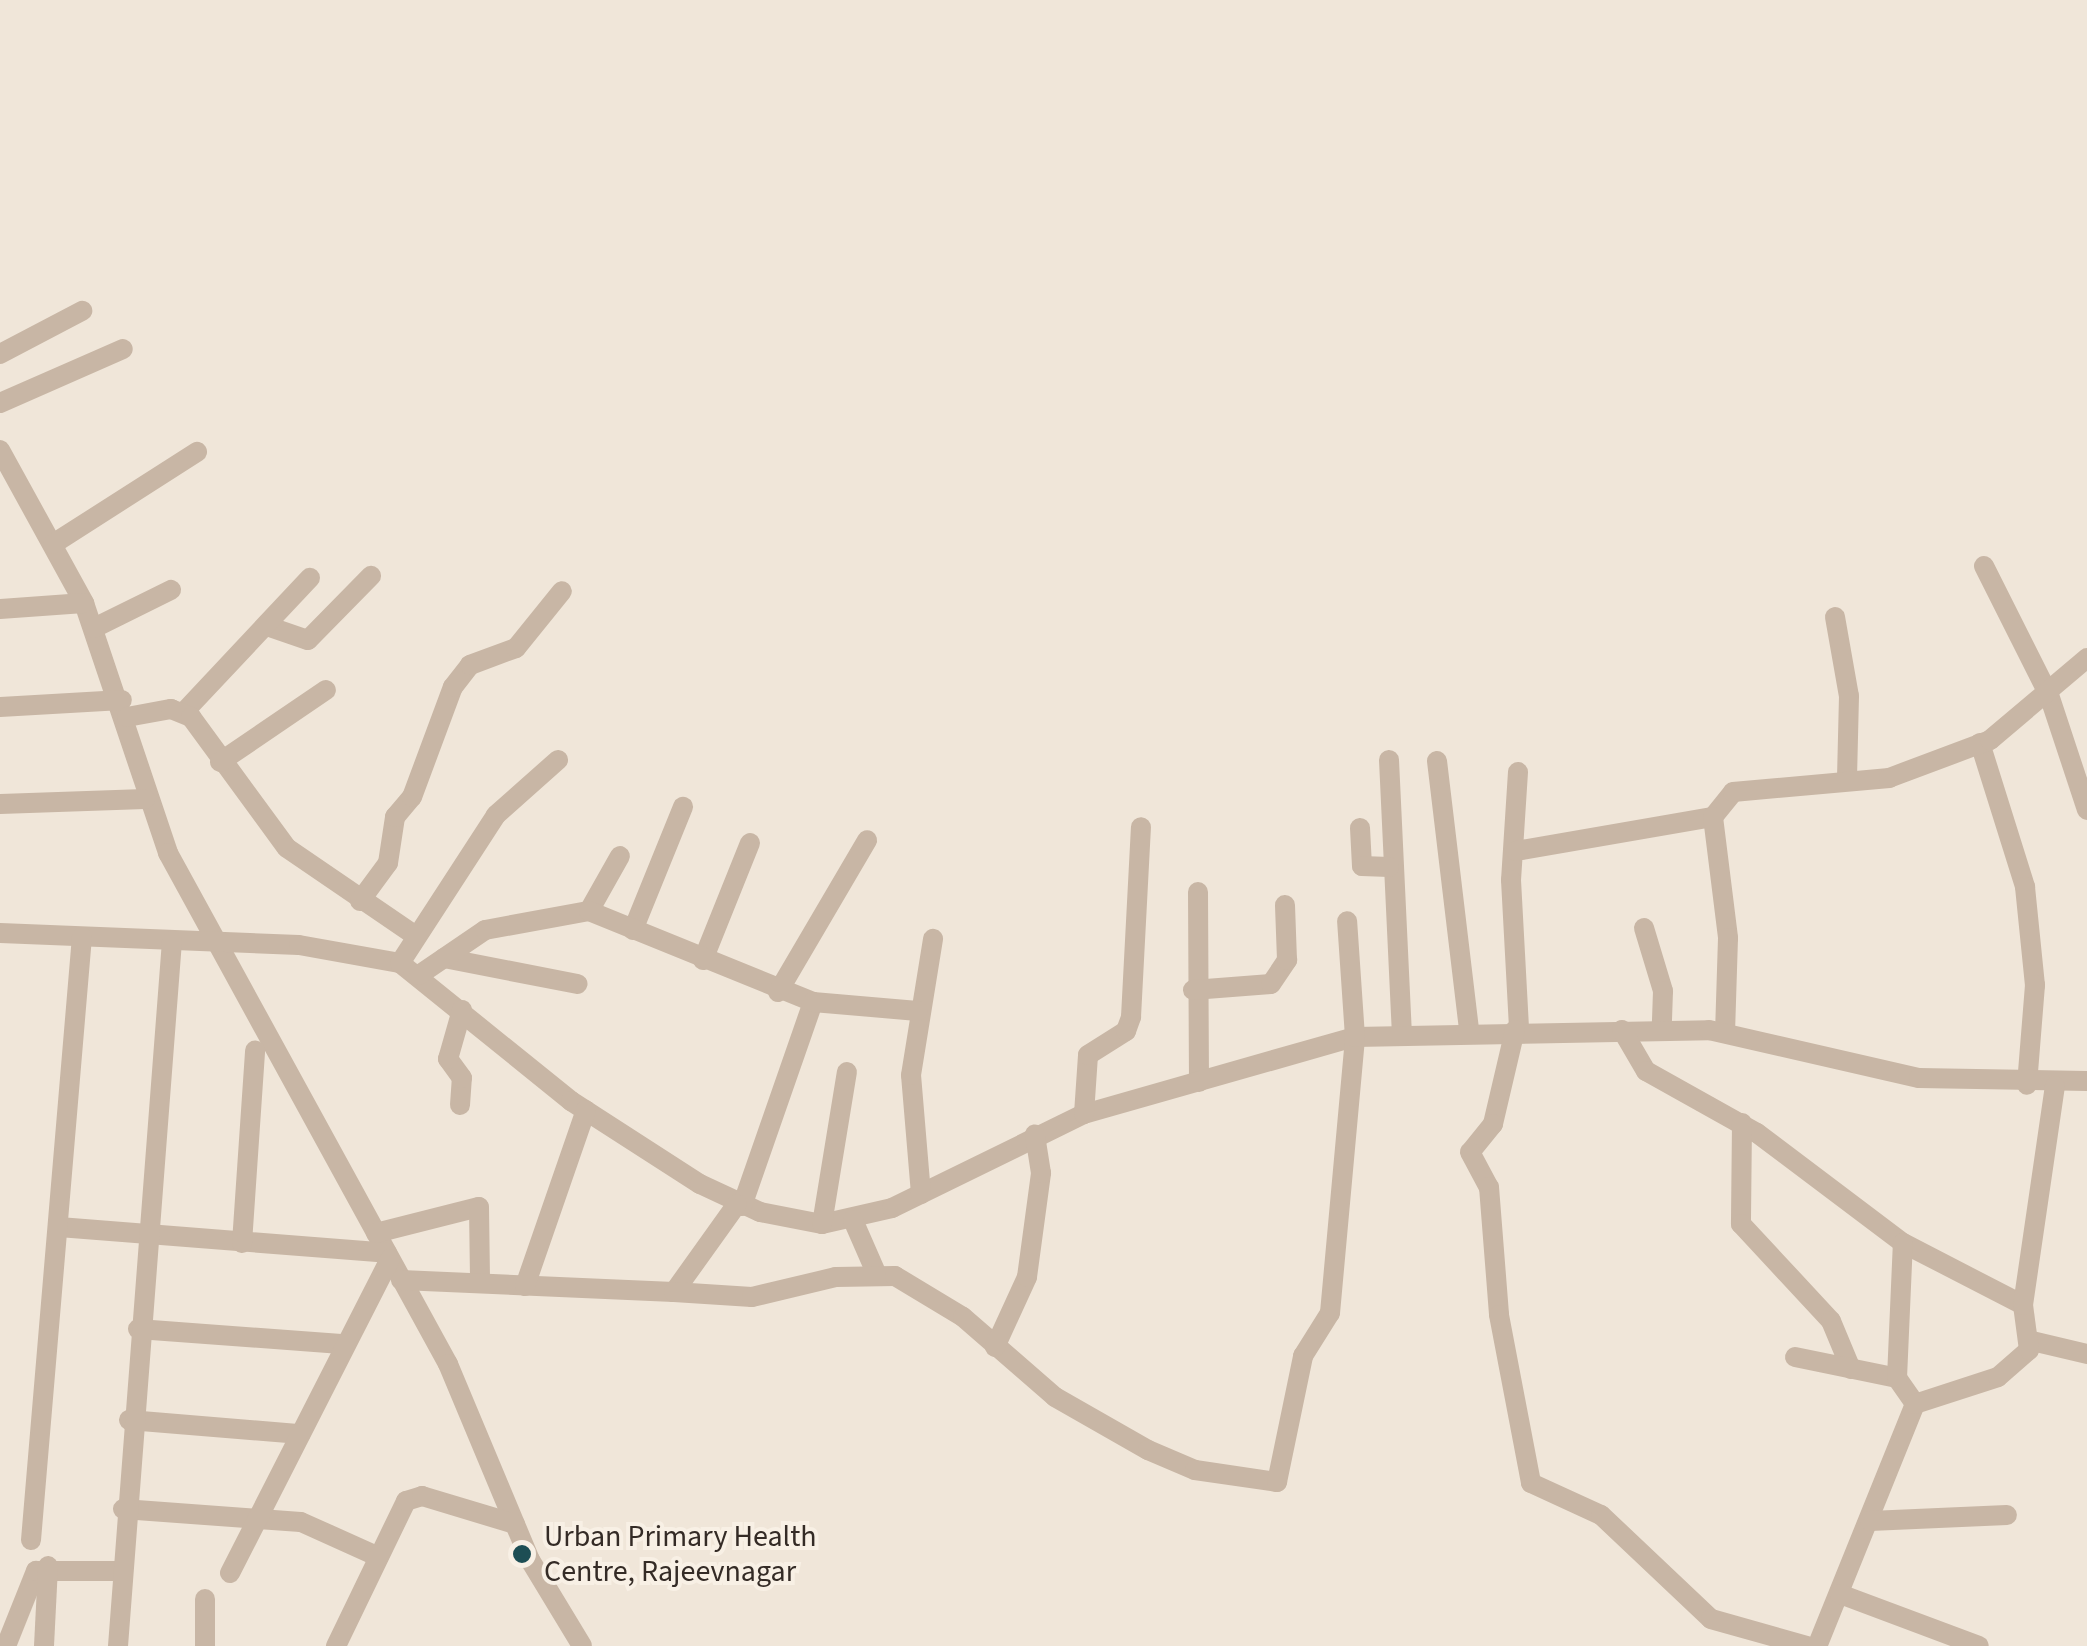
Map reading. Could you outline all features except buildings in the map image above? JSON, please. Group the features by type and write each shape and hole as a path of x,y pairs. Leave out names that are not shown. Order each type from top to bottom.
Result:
{"street":[{"path":"0,354 82,311"},
{"path":"0,403 124,349"},
{"path":"0,450 84,603 124,709 145,799 216,944 401,1280 515,1524 582,1646"},
{"path":"53,544 197,452"},
{"path":"1984,566 2050,695 2087,810"},
{"path":"267,626 308,640 371,576"},
{"path":"0,707 184,712 310,578"},
{"path":"94,628 171,590"},
{"path":"360,901 388,863 394,817 412,797 453,688 470,665 516,648 562,591"},
{"path":"0,609 84,603"},
{"path":"1834,616 1849,696 1848,780"},
{"path":"1516,851 1713,817 1732,792 1894,777 1980,744 2050,695 2087,658"},
{"path":"220,762 326,690"},
{"path":"184,712 287,848 416,936"},
{"path":"1980,744 2025,887 2034,985 2027,1085"},
{"path":"400,963 496,815 558,760"},
{"path":"1389,760 1389,867 1402,1033"},
{"path":"1437,761 1469,1031"},
{"path":"1518,772 1517,1030 1493,1124 1470,1152 1489,1187 1499,1315 1530,1483 1601,1515 1711,1618 1807,1646"},
{"path":"0,804 145,799"},
{"path":"633,930 683,807"},
{"path":"1713,817 1728,938 1726,1032"},
{"path":"1084,1114 1091,1049 1126,1031 1131,1017 1141,827"},
{"path":"1360,828 1362,866 1389,867"},
{"path":"778,992 867,840"},
{"path":"704,960 750,842"},
{"path":"589,911 620,856"},
{"path":"1198,892 1193,990 1199,1082"},
{"path":"1193,990 1271,984 1287,960 1284,905"},
{"path":"419,974 485,930 589,911 778,992 813,1002 918,1011"},
{"path":"401,1280 752,1296 878,1274 938,1300 1054,1398 1148,1450 1195,1470 1277,1482 1303,1356 1330,1313 1356,1037 1347,920"},
{"path":"1644,928 1663,992 1662,1029"},
{"path":"0,933 298,945 400,963 419,974 586,1110 740,1205 822,1224 853,1220 921,1194 1035,1134 1084,1114 1356,1037 1517,1030 1726,1032 1882,1072 2027,1085 2087,1081"},
{"path":"31,1540 82,937"},
{"path":"921,1194 910,1108 918,1011 933,939"},
{"path":"118,1646 129,1420 172,941"},
{"path":"444,958 578,984"},
{"path":"674,1292 740,1205 813,1002"},
{"path":"460,1106 462,1078 448,1059 462,1010"},
{"path":"1622,1030 1646,1071 1742,1124 1904,1243 2022,1305"},
{"path":"242,1243 255,1050"},
{"path":"822,1224 847,1072"},
{"path":"2032,1341 2022,1305 2055,1086"},
{"path":"526,1286 586,1110"},
{"path":"1742,1124 1741,1224 1830,1321 1851,1369"},
{"path":"995,1347 1027,1278 1041,1173 1035,1134"},
{"path":"376,1233 479,1207 480,1282"},
{"path":"853,1220 878,1274"},
{"path":"59,1228 388,1256"},
{"path":"1904,1243 1897,1378 1915,1404"},
{"path":"230,1572 388,1256"},
{"path":"138,1328 344,1344"},
{"path":"2032,1341 2087,1354"},
{"path":"1915,1404 1998,1377 2032,1341"},
{"path":"1795,1358 1897,1378"},
{"path":"1817,1646 1915,1404"},
{"path":"129,1420 300,1434"},
{"path":"336,1646 379,1556 416,1496 515,1524"},
{"path":"123,1510 314,1526 379,1556"},
{"path":"1870,1521 2007,1515"},
{"path":"6,1646 28,1580 48,1566 120,1572"},
{"path":"44,1646 48,1566"},
{"path":"1840,1594 1979,1646"},
{"path":"204,1600 205,1646"}],"place":[{"name":"Urban Primary Health Centre, Rajeevnagar","path":"522,1554"}]}
